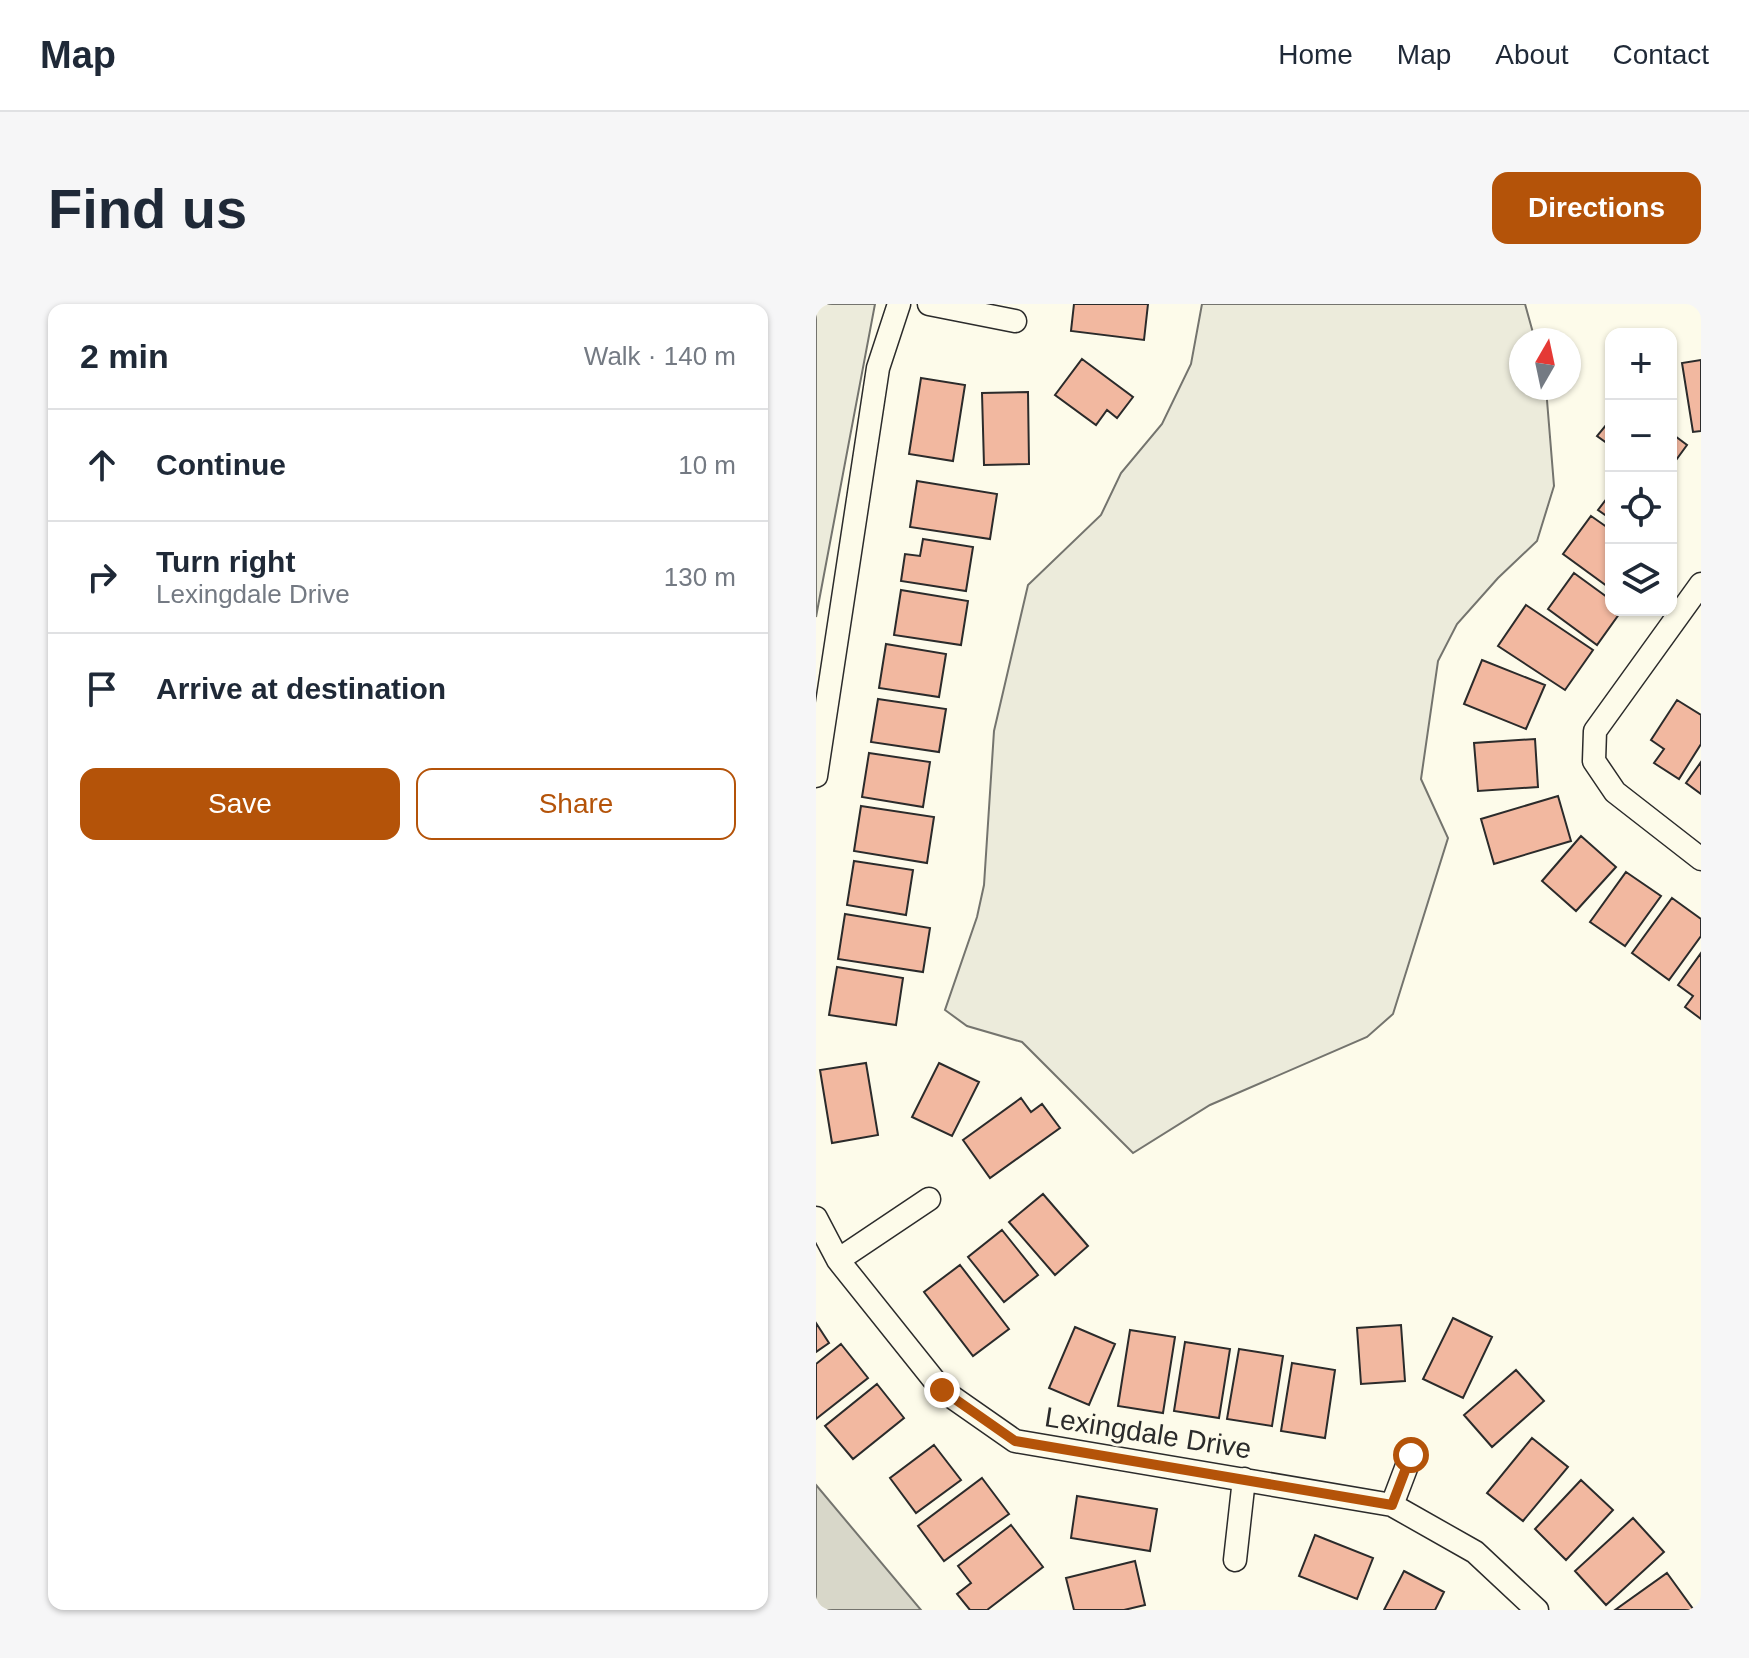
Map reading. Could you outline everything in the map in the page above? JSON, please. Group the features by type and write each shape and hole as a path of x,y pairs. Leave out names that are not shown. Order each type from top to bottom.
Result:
{"street":[{"path":"816,776 878,368 899,304"},
{"path":"929,304 1015,321"},
{"path":"1701,584 1595,731 1594,761 1615,792 1701,859"},
{"path":"838,1260 929,1199"},
{"name":"Lexingdale Drive","path":"816,1218 838,1260 942,1390 1015,1441 1392,1505 1475,1552 1537,1610"},
{"path":"1392,1505 1411,1455"},
{"path":"1235,1560 1244,1479"}],"shaded area":[{"path":"816,304 875,304 816,617"},
{"path":"1202,304 1525,304 1532,328 1509,328 1509,400 1547,400 1554,486 1537,541 1498,578 1457,624 1438,661 1421,779 1448,838 1393,1014 1367,1037 1210,1105 1133,1153 1022,1042 967,1026 945,1010 977,917 984,885 994,731 1028,585 1101,515 1121,473 1162,424 1191,364"},
{"path":"816,1485 921,1610 816,1610"}],"building":[{"path":"1074,304 1148,304 1144,340 1071,331"},
{"path":"1082,359 1133,397 1117,418 1107,410 1096,425 1055,395"},
{"path":"1701,360 1701,431 1693,432 1682,363"},
{"path":"921,378 965,385 953,461 909,454"},
{"path":"1028,392 1029,464 984,465 982,393"},
{"path":"1605,426 1605,442 1597,436"},
{"path":"1677,438 1687,445 1677,459"},
{"path":"917,481 997,494 990,539 910,527"},
{"path":"1605,501 1605,515 1598,510"},
{"path":"1591,516 1605,526 1605,585 1563,554"},
{"path":"923,539 973,547 966,591 901,581 905,554 920,556"},
{"path":"1574,573 1605,596 1605,616 1618,616 1597,645 1548,609"},
{"path":"901,590 968,601 961,645 894,635"},
{"path":"1526,605 1593,650 1565,690 1498,646"},
{"path":"886,644 946,654 939,697 879,688"},
{"path":"1482,660 1545,685 1526,729 1464,704"},
{"path":"878,699 946,709 939,752 871,742"},
{"path":"1677,700 1701,715 1701,744 1679,779 1654,763 1664,749 1651,740"},
{"path":"1535,739 1538,787 1478,791 1474,743"},
{"path":"869,753 930,762 923,807 862,797"},
{"path":"1701,762 1701,794 1686,783"},
{"path":"1558,796 1571,841 1494,864 1481,819"},
{"path":"861,806 934,817 927,863 854,851"},
{"path":"1581,836 1616,867 1576,911 1542,881"},
{"path":"854,861 913,870 906,915 847,905"},
{"path":"1626,872 1661,896 1625,946 1590,922"},
{"path":"1672,898 1701,919 1701,936 1669,980 1632,953"},
{"path":"845,914 930,928 923,972 838,959"},
{"path":"1701,953 1701,1019 1685,1007 1693,996 1678,985"},
{"path":"837,967 903,978 896,1025 829,1015"},
{"path":"866,1063 878,1135 832,1143 820,1070"},
{"path":"939,1063 979,1082 952,1136 912,1117"},
{"path":"1021,1098 1031,1112 1042,1104 1060,1128 990,1178 963,1140"},
{"path":"1043,1194 1088,1246 1055,1275 1009,1222"},
{"path":"1002,1230 1038,1275 1004,1302 968,1257"},
{"path":"960,1265 1009,1329 973,1356 924,1292"},
{"path":"1453,1318 1492,1337 1463,1398 1423,1379"},
{"path":"816,1323 829,1343 816,1352"},
{"path":"1401,1325 1405,1381 1361,1384 1357,1328"},
{"path":"1075,1327 1115,1344 1089,1405 1049,1388"},
{"path":"1130,1330 1175,1337 1163,1413 1118,1406"},
{"path":"1185,1342 1230,1349 1219,1418 1174,1411"},
{"path":"841,1344 868,1378 816,1419 816,1364"},
{"path":"1239,1349 1283,1356 1272,1426 1227,1419"},
{"path":"1292,1363 1335,1370 1325,1438 1281,1431"},
{"path":"1516,1370 1544,1401 1492,1447 1464,1415"},
{"path":"877,1384 904,1418 853,1459 825,1426"},
{"path":"1532,1438 1568,1467 1523,1521 1487,1493"},
{"path":"934,1445 961,1480 916,1513 890,1478"},
{"path":"982,1478 1009,1514 944,1561 918,1526"},
{"path":"1581,1480 1613,1510 1566,1560 1535,1529"},
{"path":"1077,1496 1157,1509 1150,1551 1071,1538"},
{"path":"1633,1518 1664,1552 1606,1605 1575,1571"},
{"path":"1011,1525 1043,1567 987,1610 970,1610 957,1594 971,1583 958,1566"},
{"path":"1315,1535 1373,1558 1357,1599 1299,1576"},
{"path":"1135,1561 1145,1605 1124,1610 1074,1610 1066,1578"},
{"path":"1404,1571 1444,1592 1435,1610 1384,1610"},
{"path":"1667,1573 1693,1609 1615,1610"}],"route":[{"path":"942,1390 1015,1441 1392,1505 1411,1455"}]}
